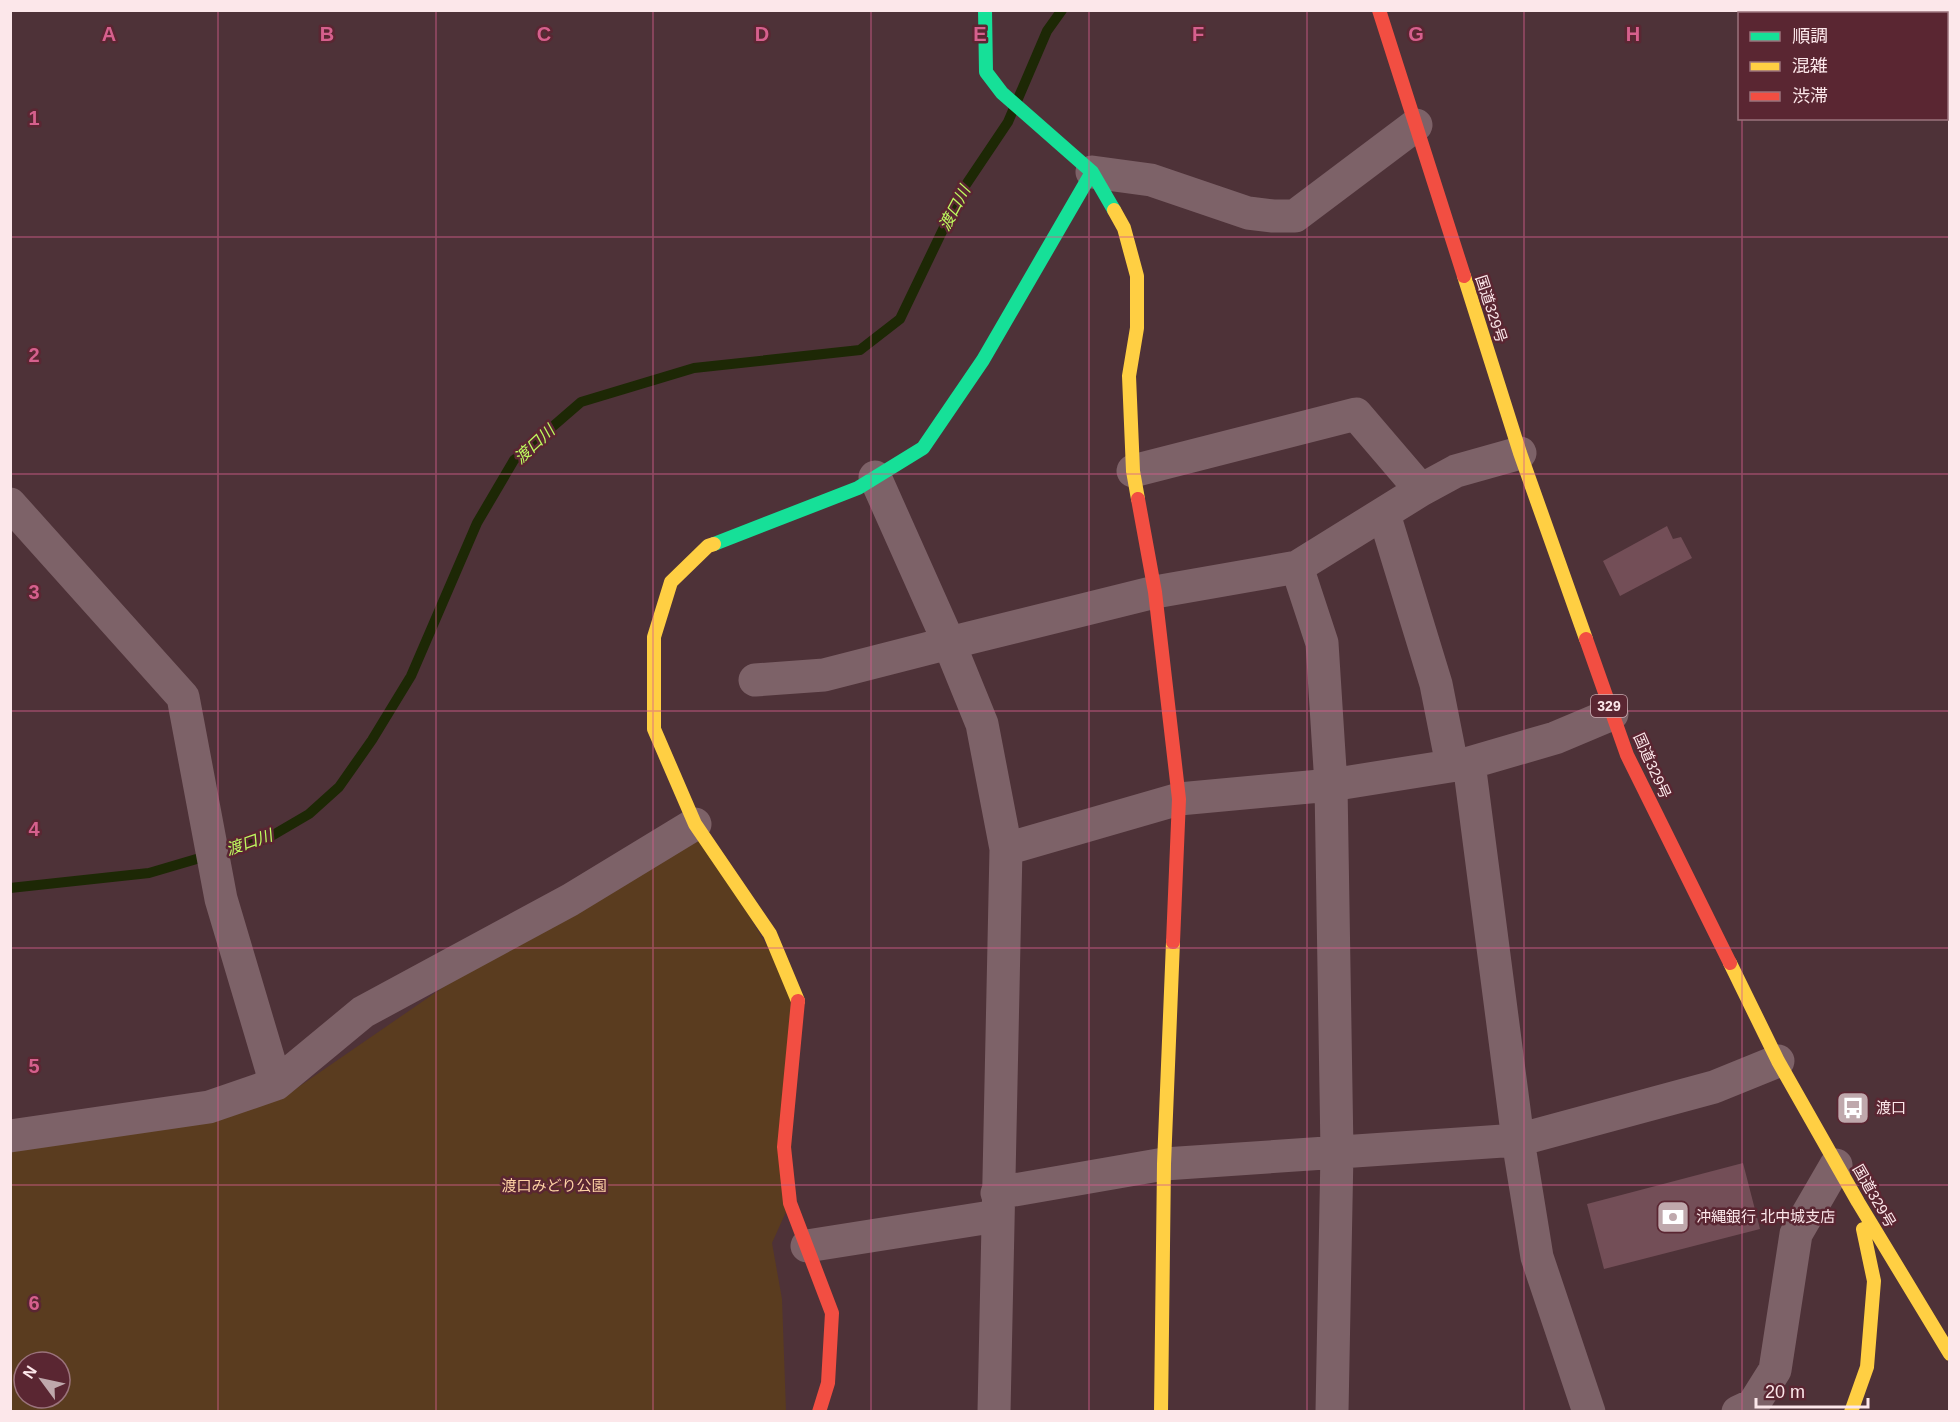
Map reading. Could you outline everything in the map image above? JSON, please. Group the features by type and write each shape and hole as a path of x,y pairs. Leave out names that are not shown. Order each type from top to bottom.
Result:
{"main road":[{"path":"985,10 986,72 1002,93 1092,172 1124,228 1137,276 1137,328 1129,376 1133,471 1155,592 1179,799 1164,1164 1161,1412"},
{"name":"国道329号","path":"1379,10 1520,453 1634,771 1778,1060 1836,1165 1950,1354"},
{"path":"819,1412 828,1383 832,1313 790,1203 784,1147 798,1001 770,934 695,824 654,729 654,637 672,582 708,546 858,488 923,448 983,360 1092,172"},
{"path":"1851,1412 1867,1366 1874,1281 1858,1202"}],"street":[{"path":"1092,172 1151,180 1248,213 1295,216 1416,125"},
{"path":"1133,471 1356,414 1421,490"},
{"path":"755,680 824,675 1155,592 1297,567 1421,490 1456,471 1520,453"},
{"path":"875,477 982,724 1006,849 994,1412"},
{"path":"10,504 183,697 221,900 276,1084"},
{"path":"1384,514 1460,764 1537,1257 1589,1412"},
{"path":"1297,567 1322,643 1331,785 1337,1152 1332,1412"},
{"path":"1006,849 1179,799 1331,785 1460,764 1555,738 1612,714"},
{"path":"10,1136 209,1107 276,1084 363,1012 570,900 695,824"},
{"path":"807,1246 997,1205 1164,1164 1518,1140 1714,1087 1778,1060"},
{"path":"1738,1412 1752,1405 1775,1370 1796,1234 1836,1165"}],"green space":[{"name":"渡口みどり公園","path":"695,824 795,994 790,1203 772,1243 782,1299 786,1411 11,1411 10,1150 281,1099 570,900"}],"building":[{"path":"1667,526 1673,539 1681,537 1692,558 1620,596 1603,561"},
{"name":"沖縄銀行 北中城支店","path":"1743,1163 1760,1229 1604,1269 1587,1204"}],"waterway":[{"name":"渡口川","path":"10,888 149,873 268,838 309,814 339,787 372,740 411,676 477,523 514,460 581,402 694,368 860,350 900,319 961,192 1008,122 1047,31 1062,10"}],"traffic: fast":[{"path":"985,10 986,72 1002,93 1092,172 1114,210"},
{"path":"714,544 858,488 923,448 983,360 1092,172"}],"traffic: slow":[{"path":"1114,210 1124,228 1137,276 1137,328 1129,376 1133,471 1138,499"},
{"path":"1464,276 1520,453 1586,639"},
{"path":"714,544 708,546 671,582 654,637 654,729 695,824 770,934 798,1001"},
{"path":"1161,1412 1164,1164 1173,942"},
{"path":"1730,963 1778,1061 1858,1202 1950,1354"},
{"path":"1851,1412 1867,1367 1874,1281 1863,1229"}],"traffic: jam":[{"path":"1379,10 1464,276"},
{"path":"1138,499 1155,592 1179,799 1173,942"},
{"path":"1586,639 1627,755 1730,963"},
{"path":"798,1001 784,1147 790,1203 832,1313 828,1383 819,1412"}],"place":[{"name":"渡口","path":"1853,1108"},
{"name":"沖縄銀行 北中城支店","path":"1673,1217"}]}
